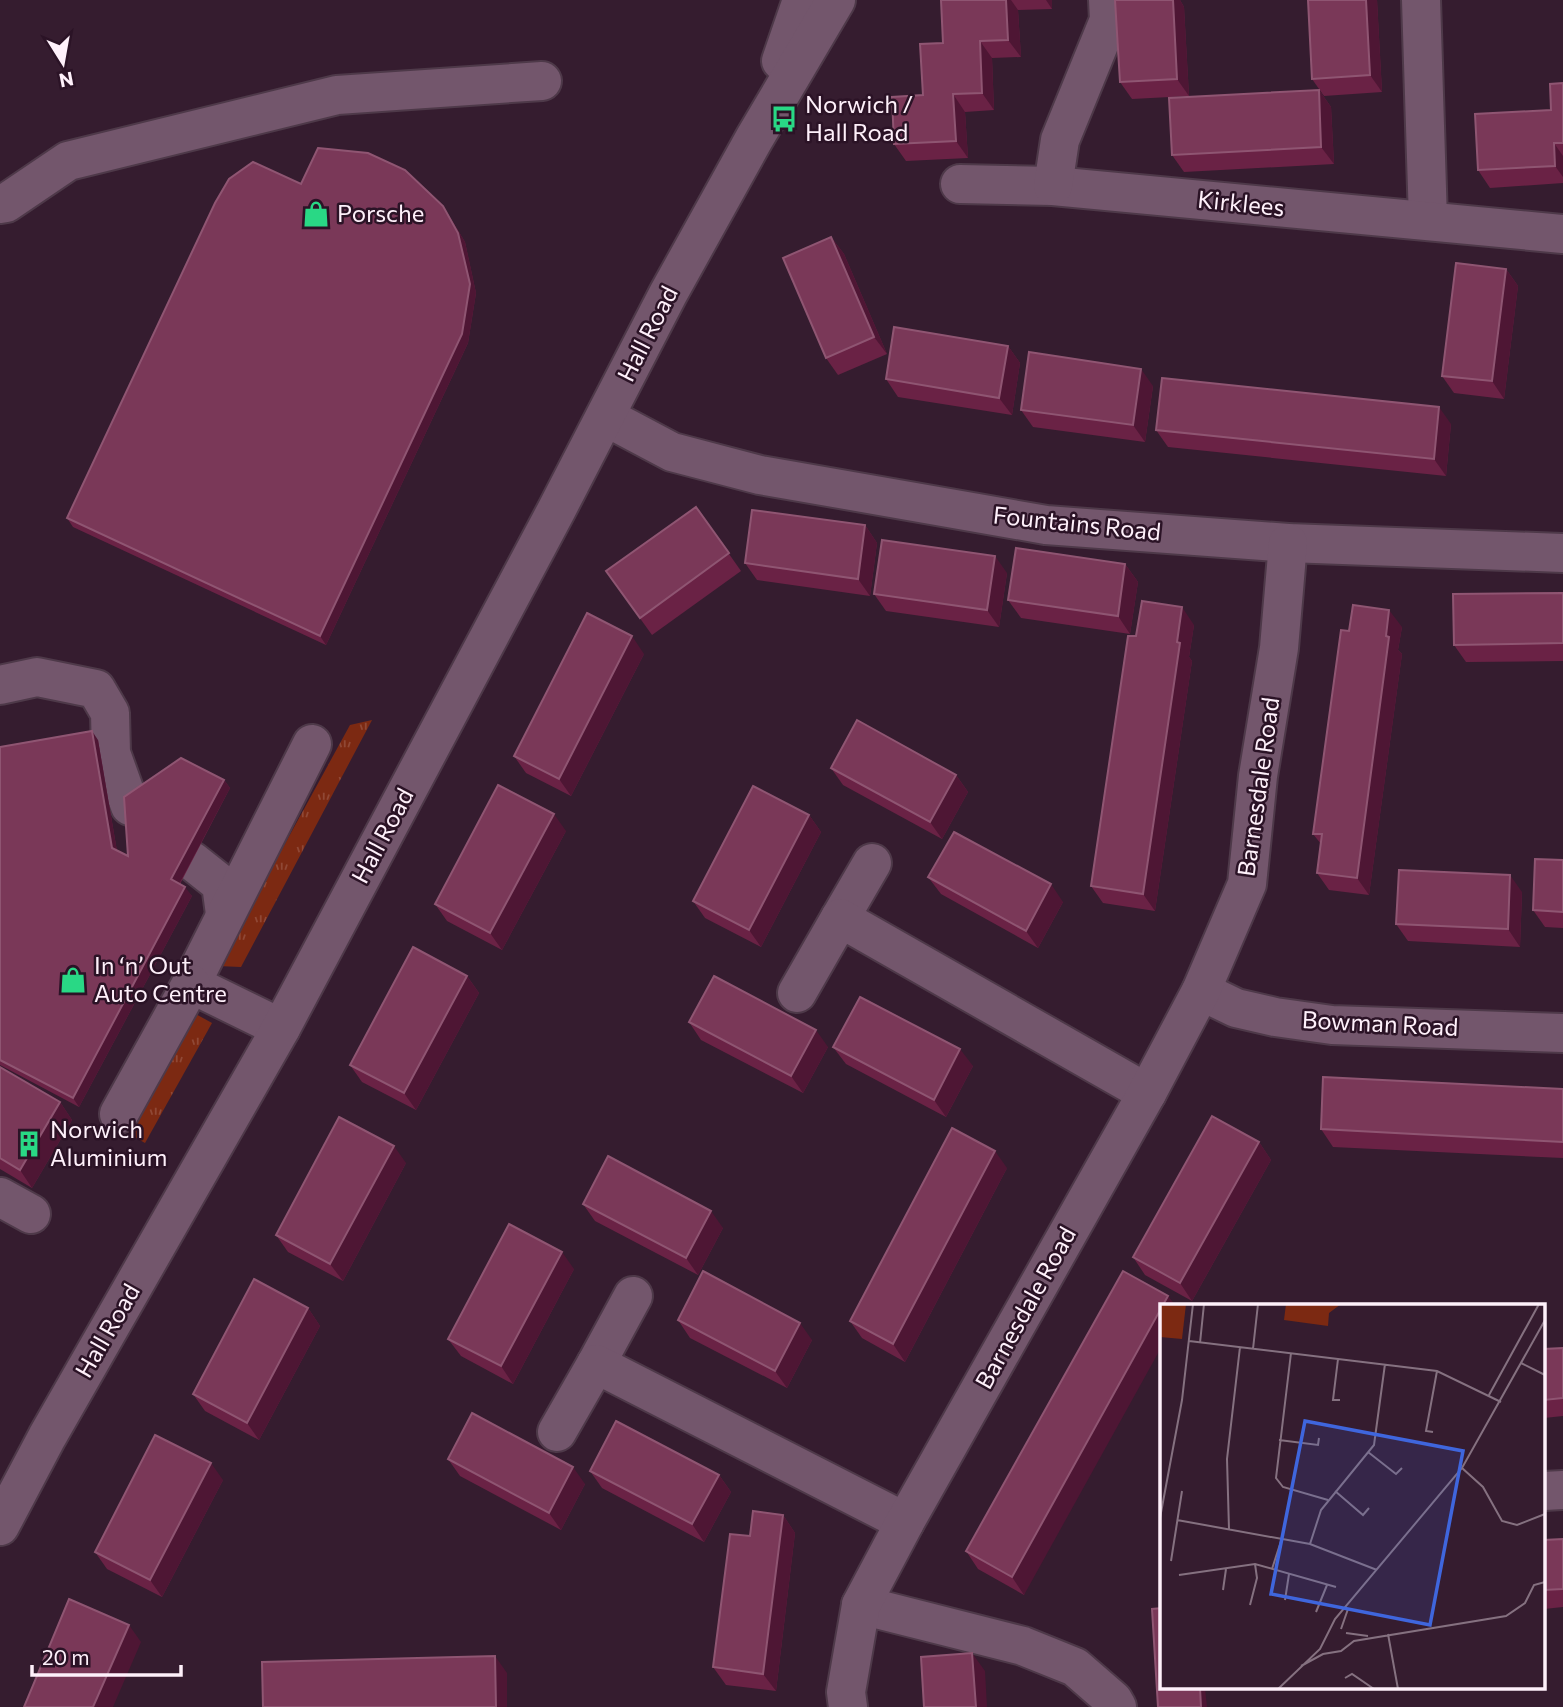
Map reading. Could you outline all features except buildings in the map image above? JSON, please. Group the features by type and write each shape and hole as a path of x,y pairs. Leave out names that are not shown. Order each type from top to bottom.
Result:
{"street":[{"name":"Hall Road","path":"754,139 802,0"},
{"name":"Hall Road","path":"0,1526 47,1437 281,1028 606,417 668,294 754,139 836,0"},
{"path":"1053,186 1060,140 1108,20 1108,0"},
{"path":"1421,0 1428,220"},
{"path":"0,204 6,204 68,161 337,95 542,82"},
{"name":"Kirklees","path":"960,184 1053,186 1563,234"},
{"name":"Fountains Road","path":"606,417 671,452 760,475 1046,525 1288,543 1563,552"},
{"name":"Barnesdale Road","path":"848,1707 846,1692 861,1605 1201,991 1247,884 1258,776 1279,648 1288,543"},
{"path":"0,685 37,677 96,690 110,713 111,753 130,806"},
{"path":"119,1114 191,984 312,744"},
{"path":"192,861 221,884 225,914"},
{"path":"797,993 872,863"},
{"path":"840,918 1146,1093"},
{"path":"191,984 281,1028"},
{"name":"Bowman Road","path":"1201,991 1236,1008 1332,1025 1563,1033"},
{"path":"557,1432 633,1296"},
{"path":"596,1364 905,1522"},
{"path":"861,1605 1023,1646 1075,1667 1113,1700 1117,1707"}],"green space":[{"path":"372,720 241,967 218,966 350,725"},
{"path":"192,1012 212,1023 145,1143 126,1132"}],"place":[{"name":"Norwich / Hall Road","path":"784,119"},
{"name":"Porsche","path":"316,214"},
{"name":"In ‘n’ Out Auto Centre","path":"73,980"},
{"name":"Norwich Aluminium","path":"29,1144"}]}
